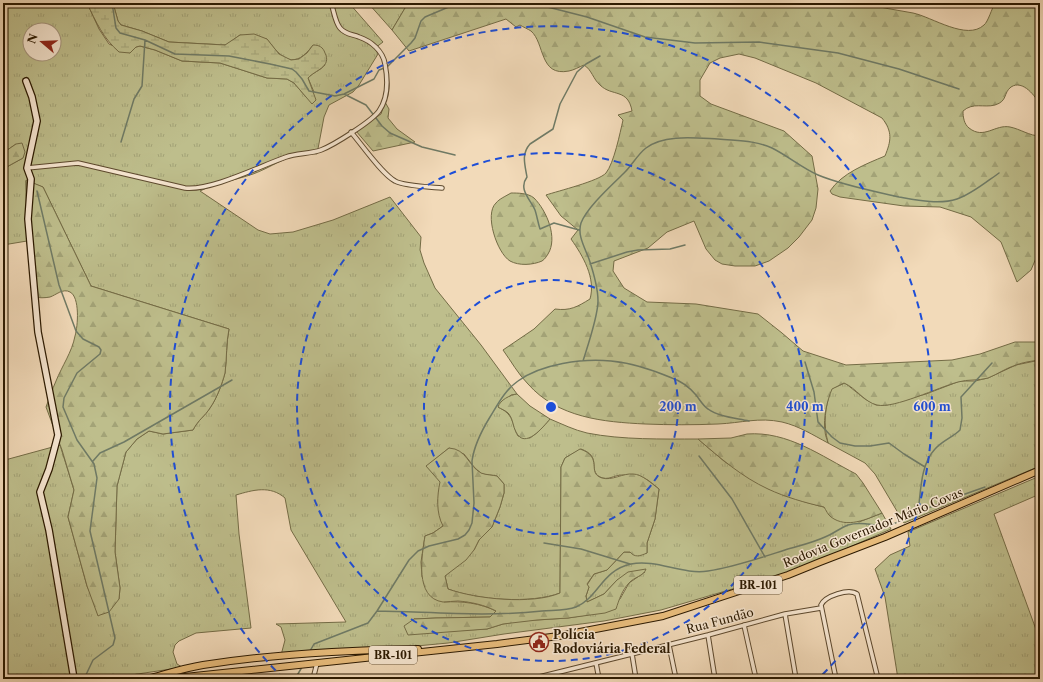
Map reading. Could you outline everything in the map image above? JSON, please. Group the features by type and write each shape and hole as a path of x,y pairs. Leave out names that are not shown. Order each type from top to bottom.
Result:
{"main road":[{"name":"Rodovia Governador Mário Covas","path":"166,679 282,666 462,649 559,636 663,616 788,575 885,536 1040,470"},
{"path":"147,679 202,665 277,656 368,650 462,649"},
{"path":"282,666 306,657 328,653"}],"street":[{"path":"27,168 78,163 185,188 197,188 238,176 287,157 320,150 352,132 376,115 387,92 385,62 378,48 364,39 341,30 331,3"},
{"path":"26,81 32,97 37,121 27,168 31,179 28,219 38,332 58,435 49,469 40,492 49,530 74,679"},
{"path":"352,132 381,168 395,181 403,184 442,188"},
{"path":"836,679 821,607 826,599 850,591 857,594 860,602 878,679"},
{"name":"Rua Fundão","path":"531,679 669,645 785,614 821,607"},
{"path":"785,614 796,679"},
{"path":"744,625 756,679"},
{"path":"708,635 716,679"},
{"path":"669,645 676,679"},
{"path":"632,654 636,679"},
{"path":"314,679 317,663"},
{"path":"596,663 598,679"},
{"path":"554,673 556,679"}],"green space":[{"path":"3,3 87,3 99,29 109,44 130,53 136,47 140,46 155,50 182,61 220,63 267,78 287,79 294,83 306,97 314,92 308,78 325,65 313,45 300,58 294,60 283,57 267,39 240,35 226,45 169,42 142,31 121,25 118,21 113,3 349,3 383,42 375,48 378,54 353,92 329,105 324,117 317,154 308,153 292,156 261,171 200,191 258,230 270,234 293,232 333,220 390,197 421,237 420,250 435,288 481,345 517,394 511,395 498,407 511,417 518,436 530,438 550,419 587,433 614,437 642,439 698,439 725,462 769,489 824,507 859,522 882,513 891,529 802,568 661,610 604,621 448,643 280,659 285,640 281,627 276,624 346,622 291,530 285,498 273,491 255,490 236,495 239,534 251,628 196,633 179,641 175,645 173,652 177,664 182,667 178,668 104,679 3,679 3,454 5,460 60,445 74,490 68,517 87,586 93,599 119,599 120,588 115,552 117,486 126,452 137,439 149,431 163,434 193,430 213,404 221,386 225,373 229,329 91,286 43,187 26,181 27,241 3,245 3,169 23,158 16,144 3,153","holes":["449,448 464,454 482,474 497,476 504,484 504,493 492,527 479,540 474,550 445,576 448,589 474,596 504,599 534,599 560,593 561,467 565,458 581,449 588,452 591,456 596,474 600,477 608,478 619,475 630,475 644,478 659,489 655,519 647,543 647,553 624,552 607,570 594,574 587,585 589,587 586,596 587,602 604,594 617,580 645,572 629,583 620,599 587,615 568,618 520,621 487,629 449,631 414,619 491,617 496,611 471,603 444,602 422,577 421,562 425,536 433,533 443,526 438,501 441,482 427,466"]},
{"path":"87,3 113,3 118,21 121,25 142,31 169,42 225,45 240,35 254,34 267,39 279,54 291,60 299,59 307,53 313,45 319,46 324,51 327,58 325,65 308,78 316,100 312,104 294,83 287,79 267,78 220,63 182,61 155,50 140,46 136,47 130,53 119,52 104,35"},
{"path":"368,3 408,3 392,30"},
{"path":"408,3 864,3 921,15 949,26 968,30 977,29 984,25 995,3 1040,3 1040,105 1028,90 1020,85 1016,85 1011,87 1004,99 995,105 971,107 963,111 966,124 974,131 985,132 1010,127 1032,135 1040,136 1039,251 1031,270 1017,282 1001,242 971,217 940,207 904,206 840,197 832,194 830,191 841,179 862,166 885,156 890,141 886,123 882,118 816,83 755,58 739,54 720,58 710,63 700,80 700,96 711,104 784,131 812,156 818,189 816,208 812,220 788,248 769,261 755,266 735,266 722,264 715,260 706,249 694,221 667,232 648,248 614,261 613,271 624,288 647,302 696,304 758,314 803,351 846,365 952,360 980,354 1015,342 1040,342 1040,360 1012,366 988,378 958,382 894,404 877,405 872,403 844,383 832,389 827,404 825,415 825,434 828,443 806,431 782,422 758,420 700,425 664,425 614,422 582,416 553,404 540,395 524,380 503,350 534,329 555,309 573,308 590,299 590,275 584,260 571,239 578,230 561,216 546,195 587,182 606,173 614,155 623,120 618,115 632,111 630,104 623,96 605,89 600,85 589,69 584,65 569,71 552,69 547,64 539,43 531,31 520,25 516,27 506,19 409,51 392,30"},
{"path":"385,102 389,109 388,118 397,129 415,142 373,151 356,131 381,114"},
{"path":"22,143 25,152 23,158 3,169 3,153 16,144"},
{"path":"26,180 43,187 91,286 229,329 225,373 221,386 213,404 193,430 163,434 149,431 137,439 126,452 117,486 115,552 120,588 119,599 109,612 98,616 87,586 68,517 74,490 62,450 46,407 58,375 74,342 77,326 77,305 73,295 67,291 62,291 50,297 34,297 27,241"},
{"path":"511,193 532,196 539,203 547,217 550,225 552,240 551,248 545,259 542,261 526,264 514,263 505,257 497,242 491,216 493,208 499,200"},
{"path":"1040,360 1040,466 904,523 875,474 865,463 828,443 825,422 829,396 831,389 845,383 865,399 876,405 887,405 926,394 960,381 975,381 988,378 1016,365"},
{"path":"517,394 530,406 550,419 539,431 529,438 524,439 520,437 515,430 509,414 498,407 499,404 506,398"},
{"path":"747,434 776,436 804,446 856,474 882,513 857,522 850,523 837,521 828,514 824,507 781,495 749,479 698,439 731,438"},
{"path":"449,448 460,451 481,473 497,476 504,484 504,493 492,527 479,540 474,550 466,560 445,576 448,589 473,596 520,600 548,597 560,593 561,467 565,458 580,449 587,452 591,456 597,476 606,479 636,474 659,489 655,519 647,543 647,553 638,556 630,552 624,552 607,570 594,574 587,584 589,587 586,596 587,602 604,594 617,580 628,572 646,569 643,573 631,581 624,589 616,609 605,613 568,618 503,624 487,629 408,635 404,626 414,619 490,617 496,611 473,603 458,601 443,602 434,599 428,593 424,584 422,575 422,554 425,536 433,533 443,526 439,516 438,504 440,482 426,466"},
{"path":"1040,476 1040,494 994,514 1040,638 1040,679 898,679 885,597 875,569 890,555 910,546 908,532"}],"waterway":[{"path":"112,3 116,28 120,33 145,40 175,54 229,56 292,69 302,79 309,91 335,96 344,94 374,79 379,70 387,67 411,43 415,38 421,21 425,17 451,6 469,4 489,6 498,3"},
{"path":"532,3 587,17 645,37 695,43 759,42 838,53 899,69 959,89"},
{"path":"121,142 134,99 142,86 145,40"},
{"path":"579,230 554,223 540,229 535,210 524,190 527,177 525,152 530,144 553,129 560,104 577,72 586,64 600,56"},
{"path":"344,94 366,105 382,126 390,133 422,147 455,155"},
{"path":"583,361 595,322 598,301 594,274 581,237 581,223 589,210 601,196 625,172 643,150 653,144 680,138 752,142 772,148 812,172 827,179 899,197 928,201 943,202 963,197 979,188 999,173"},
{"path":"37,191 59,285 76,331 83,339 99,347 101,350 100,354 77,373 64,398 63,407 77,440 94,464 97,478 90,531 115,638 113,645 93,660 84,679"},
{"path":"590,264 627,252 638,250 670,249 685,245"},
{"path":"310,651 314,644 368,623 409,560 418,551 429,546 458,539 465,535 469,530 472,523 474,503 472,461 476,444 484,427 502,398 513,385 527,375 550,366 588,360 627,363 679,381 691,390 712,412 722,416 749,421"},
{"path":"805,362 814,392 818,422 832,437 840,443 855,446 870,446 889,443 925,467"},
{"path":"918,512 922,479 926,463 930,455 938,446 960,430 962,418 961,397 992,363"},
{"path":"93,461 100,453 124,442 232,380"},
{"path":"699,456 732,499 765,557"},
{"path":"377,611 501,614 568,609 583,603 613,572 621,567 631,564 641,563 660,565 698,572 718,569 747,562 815,541 848,525 860,523 884,526 893,524 918,512 985,487"},
{"path":"544,543 581,549 630,564"},
{"path":"295,679 302,667"}],"place":[{"name":"Polícia Rodoviária Federal","path":"539,642"}]}
